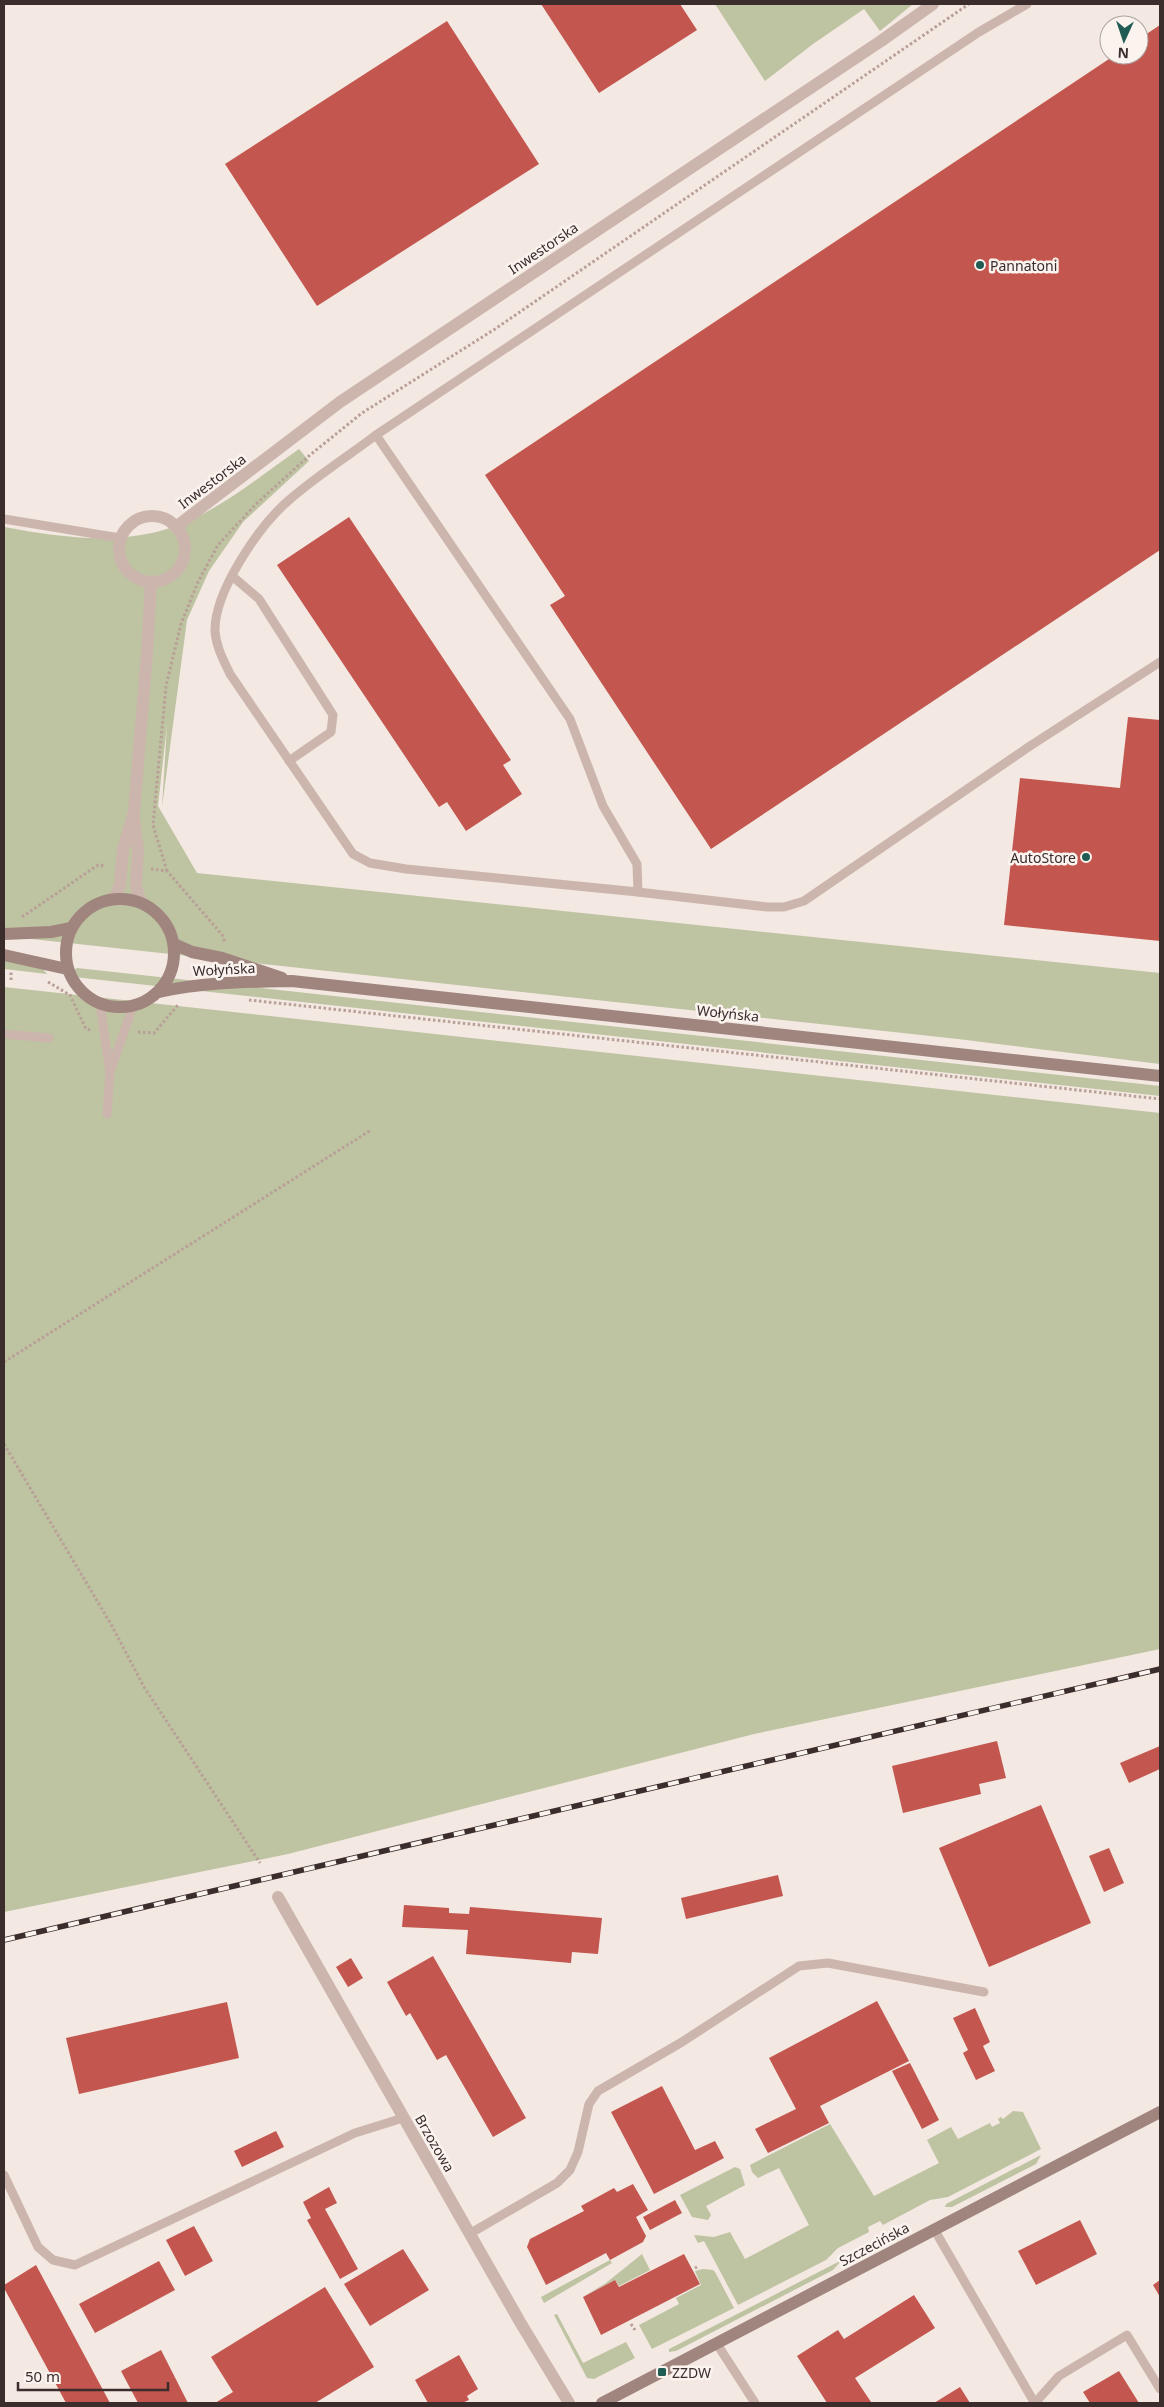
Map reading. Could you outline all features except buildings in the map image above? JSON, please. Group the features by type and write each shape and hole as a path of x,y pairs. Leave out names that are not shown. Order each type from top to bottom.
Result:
{"main road":[{"path":"114,899 141,903 163,920 174,944 172,970 158,992 149,999 134,1006 113,1007 100,1004 80,990 67,969 65,948 71,928 89,908 114,899"},
{"path":"4,934 51,932 71,928"},
{"name":"Wołyńska","path":"174,944 292,981"},
{"path":"4,955 67,969"},
{"name":"Wołyńska","path":"158,992 183,986 292,981 1160,1076"},
{"name":"Szczecińska","path":"602,2403 1160,2112"}],"street":[{"name":"Inwestorska","path":"177,526 340,402 881,41 933,4"},
{"path":"160,516 177,526 186,544 182,563 170,577 151,582 136,578 125,568 119,553 120,538 132,522 141,517 160,516"},
{"path":"141,903 136,886 138,850 134,812 151,582"},
{"path":"114,899 120,884 123,850 134,812"},
{"name":"Brzozowa","path":"278,1897 520,2322 569,2403"}],"lane":[{"path":"1027,4 979,32 376,435 287,502 240,559 232,576 223,596 215,630 219,650 230,674 353,854 370,863 406,869 766,907 784,907 804,900 1030,746 1160,662"},
{"path":"376,435 570,719 603,806 637,864 638,892"},
{"path":"4,519 120,538"},
{"path":"232,576 258,599 333,715 331,732 289,761"},
{"path":"100,1004 110,1072 107,1114"},
{"path":"110,1072 134,1006"},
{"path":"4,1034 49,1038"},
{"path":"471,2233 557,2182 570,2170 578,2152 589,2104 598,2091 682,2042 799,1966 828,1962 984,1992"},
{"path":"4,2175 38,2247 53,2260 75,2265 355,2133 403,2118"},
{"path":"934,2229 1034,2403 1059,2376 1127,2336 1160,2389"},
{"path":"718,2344 755,2403"}],"path":[{"path":"166,686 153,825 167,870"},
{"path":"4,973 20,975"},
{"path":"46,981 70,995 86,1029 105,1030"},
{"path":"239,999 1160,1099"},
{"path":"125,1032 154,1033 182,1000"},
{"path":"4,1362 371,1130"},
{"path":"4,1444 112,1626 144,1687 260,1863"},
{"path":"631,2324 635,2330"}],"green space":[{"path":"715,4 913,4 880,31 864,9 813,44 765,81"},
{"path":"299,449 309,461 243,522 209,571 187,620 162,807 167,725 158,806 197,873 1160,973 1160,1064 958,1039 4,936 4,527 88,538 110,538 152,533 190,520 223,503"},
{"path":"4,960 42,968 47,974 4,969"},
{"path":"77,968 1160,1086 1160,1096 65,976"},
{"path":"4,987 1160,1113 1160,1649 754,1734 288,1854 4,1912"},
{"path":"1013,2111 1023,2112 1041,2149 948,2197 930,2200 883,2225 880,2221 868,2227 869,2232 838,2248 826,2260 738,2305 704,2241 698,2243 694,2235 714,2237 730,2232 745,2259 809,2225 779,2168 758,2178 752,2172 750,2165 830,2124 874,2196 939,2163 927,2140 951,2127 958,2139 990,2123 992,2127 1000,2123 998,2119 1001,2117 1003,2119"},
{"path":"1041,2155 1036,2164 952,2207 945,2207 946,2204"},
{"path":"735,2167 740,2169 745,2185 706,2206 711,2215 708,2220 692,2217 680,2195"},
{"path":"642,2254 650,2270 619,2286 615,2280 583,2297 606,2283"},
{"path":"610,2260 612,2263 544,2303 541,2297"},
{"path":"842,2260 833,2270 676,2351 669,2352 669,2349"},
{"path":"703,2269 715,2272 734,2308 652,2349 639,2325 679,2304 676,2298 701,2285 695,2271"},
{"path":"557,2314 583,2363 626,2342 635,2358 594,2379 587,2378 554,2315"}],"railway":[{"path":"4,1940 1160,1669"}],"place":[{"name":"Pannatoni","path":"980,265"},
{"name":"AutoStore","path":"1086,857"},
{"name":"ZZDW","path":"662,2372"}]}
